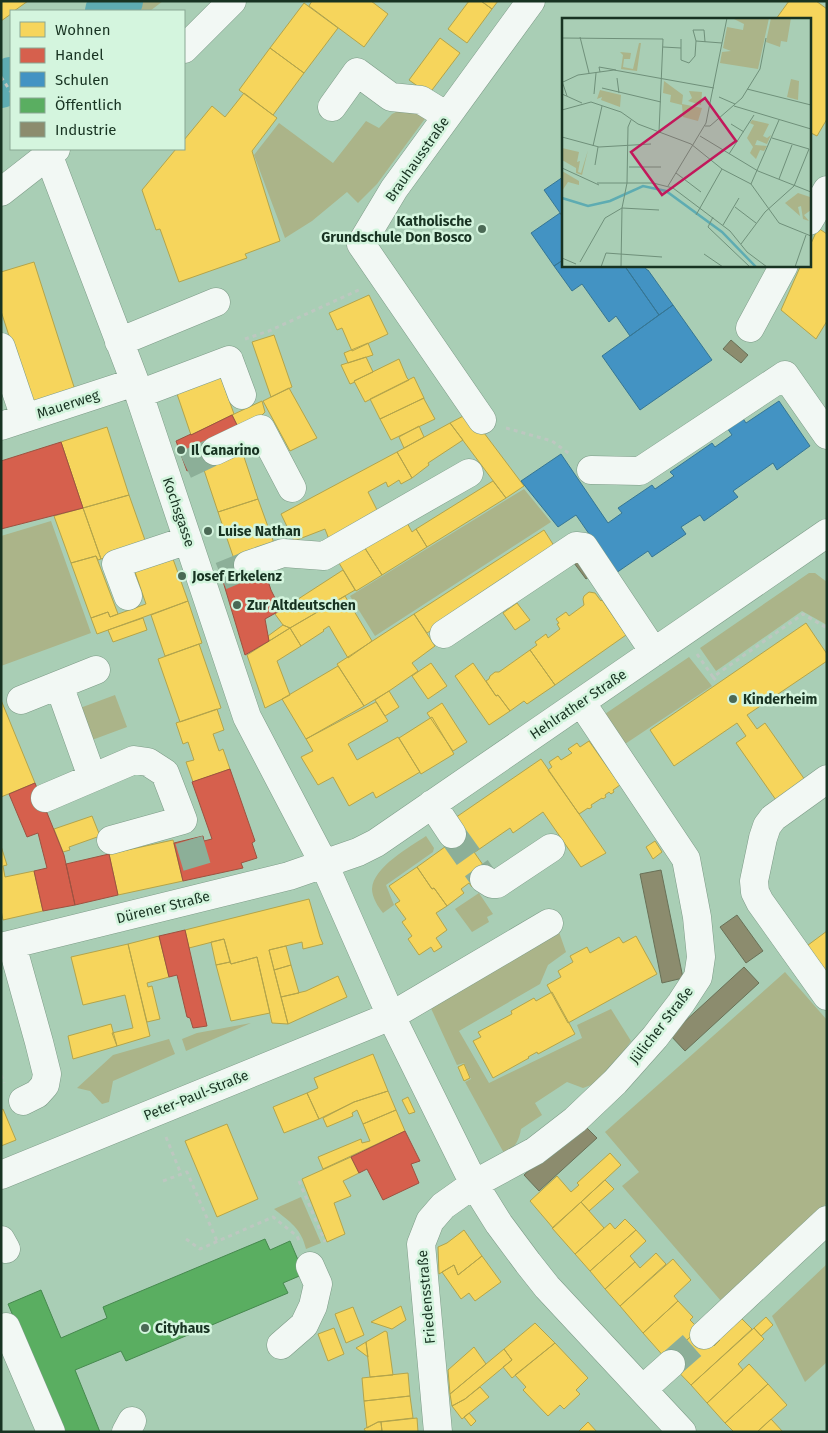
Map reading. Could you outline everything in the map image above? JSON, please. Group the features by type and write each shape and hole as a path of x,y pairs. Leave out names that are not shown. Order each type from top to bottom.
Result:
{"street":[{"path":"185,48 232,1"},
{"name":"Brauhausstraße","path":"482,420 362,244 394,189 531,1"},
{"path":"332,106 357,72 391,97 421,100 447,116"},
{"path":"1,168 52,152"},
{"path":"1,192 52,152"},
{"name":"Kochsgasse","path":"52,152 119,342 137,388 175,470 188,540 212,579 247,717 324,864"},
{"path":"810,219 827,190"},
{"path":"750,328 783,266"},
{"path":"119,342 216,302"},
{"path":"1,347 13,422"},
{"name":"Mauerweg","path":"13,422 137,388 229,360 242,395"},
{"path":"591,470 640,471 785,374 827,435"},
{"path":"215,451 261,428 292,488"},
{"path":"248,565 284,553 324,556 469,474"},
{"name":"Hehlrather Straße","path":"324,864 358,852 376,843 825,537"},
{"path":"128,596 116,564 188,540"},
{"path":"444,634 576,546 584,547 654,652"},
{"path":"22,700 96,670"},
{"path":"59,685 92,777"},
{"name":"Jülicher Straße","path":"474,1184 535,1151 576,1120 615,1082 655,1037 698,977 701,957 697,917 686,858 581,702"},
{"path":"45,798 134,760 148,762 165,773 186,830 111,840"},
{"path":"827,779 773,818 767,826 754,881 755,892 760,902 827,996"},
{"path":"432,804 452,834"},
{"path":"484,879 492,884 498,884 551,848"},
{"path":"324,864 391,1016 474,1184 500,1224 547,1286 682,1432"},
{"name":"Dürener Straße","path":"7,946 204,887 289,876 324,864"},
{"name":"Peter-Paul-Straße","path":"1,1175 391,1016 549,923"},
{"path":"7,946 39,1042 47,1074 44,1085 37,1094 23,1102"},
{"name":"Friedensstraße","path":"438,1432 412,1249 442,1206 474,1184"},
{"path":"704,1334 827,1220"},
{"path":"281,1345 304,1325 313,1306 320,1269"},
{"path":"6,1327 51,1432"},
{"path":"643,1389 672,1364"}],"path":[{"path":"1,77 10,90"},
{"path":"269,331 366,287 380,272"},
{"path":"482,420 552,442 591,470"},
{"path":"713,677 803,614 827,628"},
{"path":"695,652 718,683"},
{"path":"156,1111 181,1174"},
{"path":"163,1181 187,1172 217,1241"},
{"path":"299,1181 320,1269"},
{"path":"186,1239 200,1249 273,1217 297,1236 320,1269"}],"green space":[{"path":"129,1 163,1 151,10 117,10"},
{"path":"402,109 427,116 377,184 358,203 347,192 312,221 285,238 254,155 279,123 333,163 366,121 379,128 392,114"},
{"path":"524,489 551,522 375,636 350,596"},
{"path":"51,521 91,633 1,666 1,536"},
{"path":"809,573 815,573 827,582 827,625 802,611 716,671 700,648"},
{"path":"689,657 712,686 622,746 602,716"},
{"path":"115,695 127,727 92,740 80,708"},
{"path":"426,836 434,848 433,852 386,885 394,905 383,913 373,895 374,881 385,865 393,858"},
{"path":"479,893 493,914 487,917 489,922 472,932 455,909"},
{"path":"559,932 566,952 548,965 540,984 459,1031 489,1083 582,1038 577,1025 611,1009 631,1041 602,1081 583,1088 567,1082 535,1103 542,1115 521,1129 516,1144 505,1155 465,1082 471,1079 464,1063 457,1065 429,1004"},
{"path":"785,972 827,1020 827,1203 721,1301 622,1186 639,1172 605,1132"},
{"path":"251,1023 186,1051 182,1039 197,1033"},
{"path":"169,1039 175,1054 113,1081 109,1102 102,1104 90,1091 77,1088 113,1055"},
{"path":"301,1197 321,1243 306,1249 298,1231 274,1209"},
{"path":"827,1264 827,1362 805,1382 772,1316"}],"building: Wohnen":[{"path":"1,1 28,1 15,10 10,10 10,15 1,21"},
{"path":"312,1 371,1 388,14 364,47 309,6"},
{"path":"469,1 481,1 492,9 467,43 448,29"},
{"path":"481,1 498,1 492,9"},
{"path":"789,1 816,1 827,9 827,119 817,136 810,132 810,18 777,18"},
{"path":"304,3 338,28 304,73 270,48"},
{"path":"440,38 460,53 429,94 409,80"},
{"path":"270,48 304,73 273,115 239,90"},
{"path":"244,93 277,118 252,151 280,241 245,254 247,258 179,282 160,229 156,230 142,190 175,150 185,150 185,139 212,106 225,117"},
{"path":"818,228 827,234 827,321 816,339 781,310 801,266 810,266 810,246"},
{"path":"34,262 75,390 31,404 1,311 1,272"},
{"path":"369,295 388,334 352,351 342,328 337,330 329,313"},
{"path":"274,335 292,387 271,397 252,342"},
{"path":"368,343 373,355 348,363 344,353"},
{"path":"366,357 373,372 350,384 341,365"},
{"path":"399,359 409,380 365,402 354,381"},
{"path":"219,372 234,414 191,435 175,388"},
{"path":"414,377 424,398 380,419 370,399"},
{"path":"289,388 317,438 290,451 263,401"},
{"path":"424,398 435,419 391,440 380,419"},
{"path":"262,401 265,412 255,422 240,431 232,415"},
{"path":"469,413 524,486 506,498 450,423"},
{"path":"450,423 463,440 428,463 429,465 412,478 397,452"},
{"path":"419,426 424,437 404,448 399,437"},
{"path":"107,427 129,495 83,508 61,442"},
{"path":"242,451 258,499 218,512 202,464"},
{"path":"397,452 412,478 401,484 399,480 388,487 386,482 368,492 378,512 332,547 325,529 294,541 281,514"},
{"path":"493,481 506,498 427,547 416,529"},
{"path":"129,495 146,543 101,559 83,508"},
{"path":"258,499 275,546 235,562 218,512"},
{"path":"83,508 101,559 98,560 96,556 71,563 54,516"},
{"path":"405,519 412,532 416,529 427,547 382,575 361,542"},
{"path":"544,530 556,549 427,633 414,614"},
{"path":"361,542 382,575 356,591 336,558"},
{"path":"96,556 118,614 110,617 108,612 91,618 71,563"},
{"path":"173,559 188,601 97,634 91,618 108,612 110,617 146,604 135,572"},
{"path":"343,570 355,590 290,628 283,625 275,614"},
{"path":"589,592 595,593 602,600 626,635 555,685 530,650 537,645 535,642 546,634 548,638 560,629 556,619 566,612 569,616 584,605 584,596"},
{"path":"345,596 372,641 348,658 329,626 301,646 290,628"},
{"path":"188,601 202,643 165,656 151,615"},
{"path":"517,603 530,620 515,630 503,613"},
{"path":"414,614 435,646 412,663 418,671 364,706 337,664"},
{"path":"143,618 147,630 113,642 108,630"},
{"name":"Kinderheim","path":"806,623 827,654 827,661 747,715 757,729 765,723 805,780 776,800 736,743 746,736 737,723 674,766 650,730"},
{"path":"283,625 290,628 269,641 268,636"},
{"path":"290,628 301,646 277,661 290,695 265,708 247,655"},
{"path":"199,644 221,708 180,722 158,659"},
{"path":"530,650 555,685 527,704 524,701 510,711 498,695 496,696 486,681 495,672 499,672"},
{"path":"431,663 447,686 428,699 412,676"},
{"path":"473,663 496,696 498,695 510,711 489,725 455,676"},
{"path":"338,666 364,706 306,739 282,699"},
{"path":"389,691 399,707 385,716 375,700"},
{"path":"1,700 35,783 1,797"},
{"path":"376,702 388,721 348,744 357,760 398,737 420,772 376,798 373,792 349,806 333,777 318,785 301,757 313,751 306,739"},
{"path":"442,703 467,742 453,751 427,713"},
{"path":"217,709 224,730 213,734 219,751 223,749 230,769 193,782 186,762 194,760 188,742 183,744 176,723"},
{"path":"432,717 454,754 421,774 399,738"},
{"path":"589,741 620,785 613,790 614,792 611,794 609,792 605,795 606,797 579,814 548,770 552,767 549,762 558,756 561,760 572,753 568,749 577,743 580,747"},
{"path":"541,759 606,853 581,867 543,812 513,833 510,828 475,852 452,820"},
{"path":"92,816 100,836 69,847 70,850 63,852 54,829"},
{"path":"458,829 490,875 472,887 469,883 461,889 464,893 447,906 434,888 432,889 417,867 449,844"},
{"path":"173,840 183,881 118,895 109,854"},
{"path":"655,841 662,852 653,859 646,847"},
{"path":"1,846 7,865 3,866 5,877 34,871 43,911 3,920 1,910"},
{"path":"417,867 432,889 434,888 447,906 436,913 447,930 436,938 442,947 434,952 431,947 419,955 408,939 412,936 402,922 406,919 395,904 400,901 389,886"},
{"path":"309,899 323,944 303,949 302,942 269,950 288,1024 272,1023 257,957 231,964 224,939 189,948 185,930"},
{"path":"827,931 827,979 800,951"},
{"path":"159,936 169,977 147,983 148,987 152,986 160,1019 147,1022 128,944"},
{"path":"636,936 657,974 568,1023 547,985 561,977 558,971 573,962 570,956 587,947 590,953 619,937 623,943"},
{"path":"224,939 230,962 216,965 211,942"},
{"path":"128,944 150,1036 117,1046 112,1033 133,1028 125,995 83,1005 71,957"},
{"path":"286,946 291,965 274,970 269,950"},
{"path":"257,957 270,1013 231,1021 216,965 230,962 231,964"},
{"path":"291,965 299,993 281,997 274,970"},
{"path":"338,976 347,997 288,1024 281,997 306,991"},
{"path":"552,992 575,1034 538,1054 537,1052 493,1078 473,1041 481,1037 478,1032 512,1014 511,1011 534,998 536,1001"},
{"path":"111,1024 117,1046 73,1059 68,1036"},
{"path":"373,1054 388,1091 354,1102 319,1119 307,1093 318,1088 314,1078"},
{"path":"464,1064 470,1078 464,1081 458,1067"},
{"path":"388,1091 396,1110 363,1124 357,1110 352,1113 353,1116 327,1127 323,1118 354,1102"},
{"path":"307,1093 319,1119 284,1133 273,1107"},
{"path":"408,1097 415,1112 409,1114 402,1100"},
{"path":"3,1109 16,1140 1,1146 1,1110"},
{"path":"396,1110 405,1131 323,1169 318,1157 361,1139 362,1143 370,1141 363,1124"},
{"path":"227,1124 258,1199 217,1217 185,1141"},
{"path":"610,1153 621,1165 553,1228 530,1201 557,1176 571,1192 579,1185 577,1183"},
{"path":"351,1157 359,1173 343,1181 351,1196 334,1203 345,1234 327,1242 302,1179"},
{"path":"605,1180 614,1189 589,1211 581,1202"},
{"path":"581,1202 604,1228 575,1254 552,1228"},
{"path":"625,1219 636,1230 590,1271 575,1254 610,1223 615,1229"},
{"path":"464,1230 482,1256 458,1275 454,1265 439,1274 438,1247 447,1243"},
{"path":"636,1230 646,1241 630,1256 635,1262 605,1289 590,1271"},
{"path":"656,1253 666,1264 620,1306 605,1289 635,1262 640,1268"},
{"path":"482,1256 501,1282 475,1301 469,1293 461,1299 442,1272 454,1265 458,1275"},
{"path":"673,1259 691,1280 674,1296 678,1301 643,1333 620,1306"},
{"path":"678,1301 693,1317 690,1320 699,1329 666,1359 643,1333"},
{"path":"401,1306 406,1320 392,1329 371,1322"},
{"path":"353,1307 364,1335 346,1343 335,1314"},
{"path":"740,1317 752,1329 691,1385 666,1359 699,1329 714,1346 720,1340 718,1338"},
{"path":"766,1317 773,1325 761,1336 754,1328"},
{"path":"535,1323 555,1343 512,1378 503,1367 512,1360 504,1349"},
{"path":"334,1328 344,1354 328,1361 318,1334"},
{"path":"754,1328 764,1339 738,1364 743,1370 707,1403 691,1385"},
{"path":"385,1331 387,1332 393,1375 370,1377 366,1342"},
{"path":"366,1342 368,1357 356,1348"},
{"path":"555,1343 588,1378 576,1390 580,1394 564,1409 560,1405 548,1416 523,1390 526,1387 515,1375"},
{"path":"474,1347 486,1364 450,1394 448,1370"},
{"path":"504,1349 512,1360 465,1399 452,1406 450,1394"},
{"path":"749,1364 768,1384 725,1423 707,1403"},
{"path":"408,1373 410,1396 364,1401 362,1378"},
{"path":"768,1384 787,1405 757,1432 734,1432 725,1423"},
{"path":"480,1387 489,1397 462,1419 452,1406 465,1399"},
{"path":"410,1396 413,1418 378,1422 367,1428 364,1401"},
{"path":"469,1413 476,1421 471,1426 464,1417"},
{"path":"417,1418 418,1432 382,1432 381,1422"},
{"path":"771,1419 783,1432 757,1432"},
{"path":"381,1422 382,1431 366,1432 364,1429"},
{"path":"588,1422 597,1432 578,1432"}],"building: Handel":[{"path":"232,415 240,431 218,456 187,471 176,441"},
{"path":"61,442 83,508 1,529 1,461"},
{"path":"246,557 253,580 265,576 267,578 281,610 265,619 269,641 245,655 219,568"},
{"path":"230,769 255,841 252,843 257,858 241,863 243,868 183,881 174,843 203,836 204,841 212,839 192,782"},
{"path":"35,783 64,855 75,905 43,911 34,871 47,868 38,833 27,837 9,794"},
{"path":"109,854 118,895 75,905 66,864"},
{"path":"185,930 207,1026 193,1028 190,1018 187,1017 177,975 169,977 159,936"},
{"path":"405,1131 420,1161 411,1164 419,1183 383,1200 367,1169 359,1173 351,1157"}],"building: Schulen":[{"path":"562,178 562,216 544,190"},
{"path":"560,213 562,216 562,261 554,266 531,233"},
{"path":"562,261 562,266 625,266 659,315 630,336 616,316 609,322 582,284 572,291 554,266"},
{"path":"625,266 644,266 673,305 659,315"},
{"path":"673,305 712,360 640,410 602,356"},
{"path":"779,401 810,446 777,470 773,463 733,491 738,497 704,521 700,515 681,527 686,534 652,557 648,551 616,573 576,515 558,527 521,481 561,454 608,523 622,513 618,508 652,485 655,489 674,476 670,472 712,443 715,447 732,435 727,428 742,417 746,423"}],"building: Öffentlich":[{"name":"Cityhaus","path":"265,1239 270,1250 290,1241 304,1274 283,1283 288,1293 126,1361 121,1351 75,1370 100,1432 62,1432 8,1304 41,1290 61,1338 107,1318 103,1307"}],"building: Industrie":[{"path":"731,340 748,355 741,363 723,349"},
{"path":"584,556 596,572 586,579 574,563"},
{"path":"661,870 683,978 662,983 640,874"},
{"path":"737,915 763,951 746,963 720,927"},
{"path":"744,967 759,983 685,1051 670,1035"},
{"path":"582,1123 597,1138 539,1191 524,1175"}],"waterway":[{"path":"109,10 120,1"},
{"path":"1,85 10,80"}],"tunnel":[{"path":"185,465 215,451"},
{"path":"221,576 248,565"},
{"path":"452,834 484,879"},
{"path":"189,840 200,877"},
{"path":"671,1364 704,1335"}],"place":[{"name":"Katholische Grundschule Don Bosco","path":"482,229"},
{"name":"Il Canarino","path":"181,450"},
{"name":"Luise Nathan","path":"208,531"},
{"name":"Josef Erkelenz","path":"182,576"},
{"name":"Zur Altdeutschen","path":"237,605"},
{"name":"Kinderheim","path":"733,699"},
{"name":"Cityhaus","path":"145,1328"}]}
